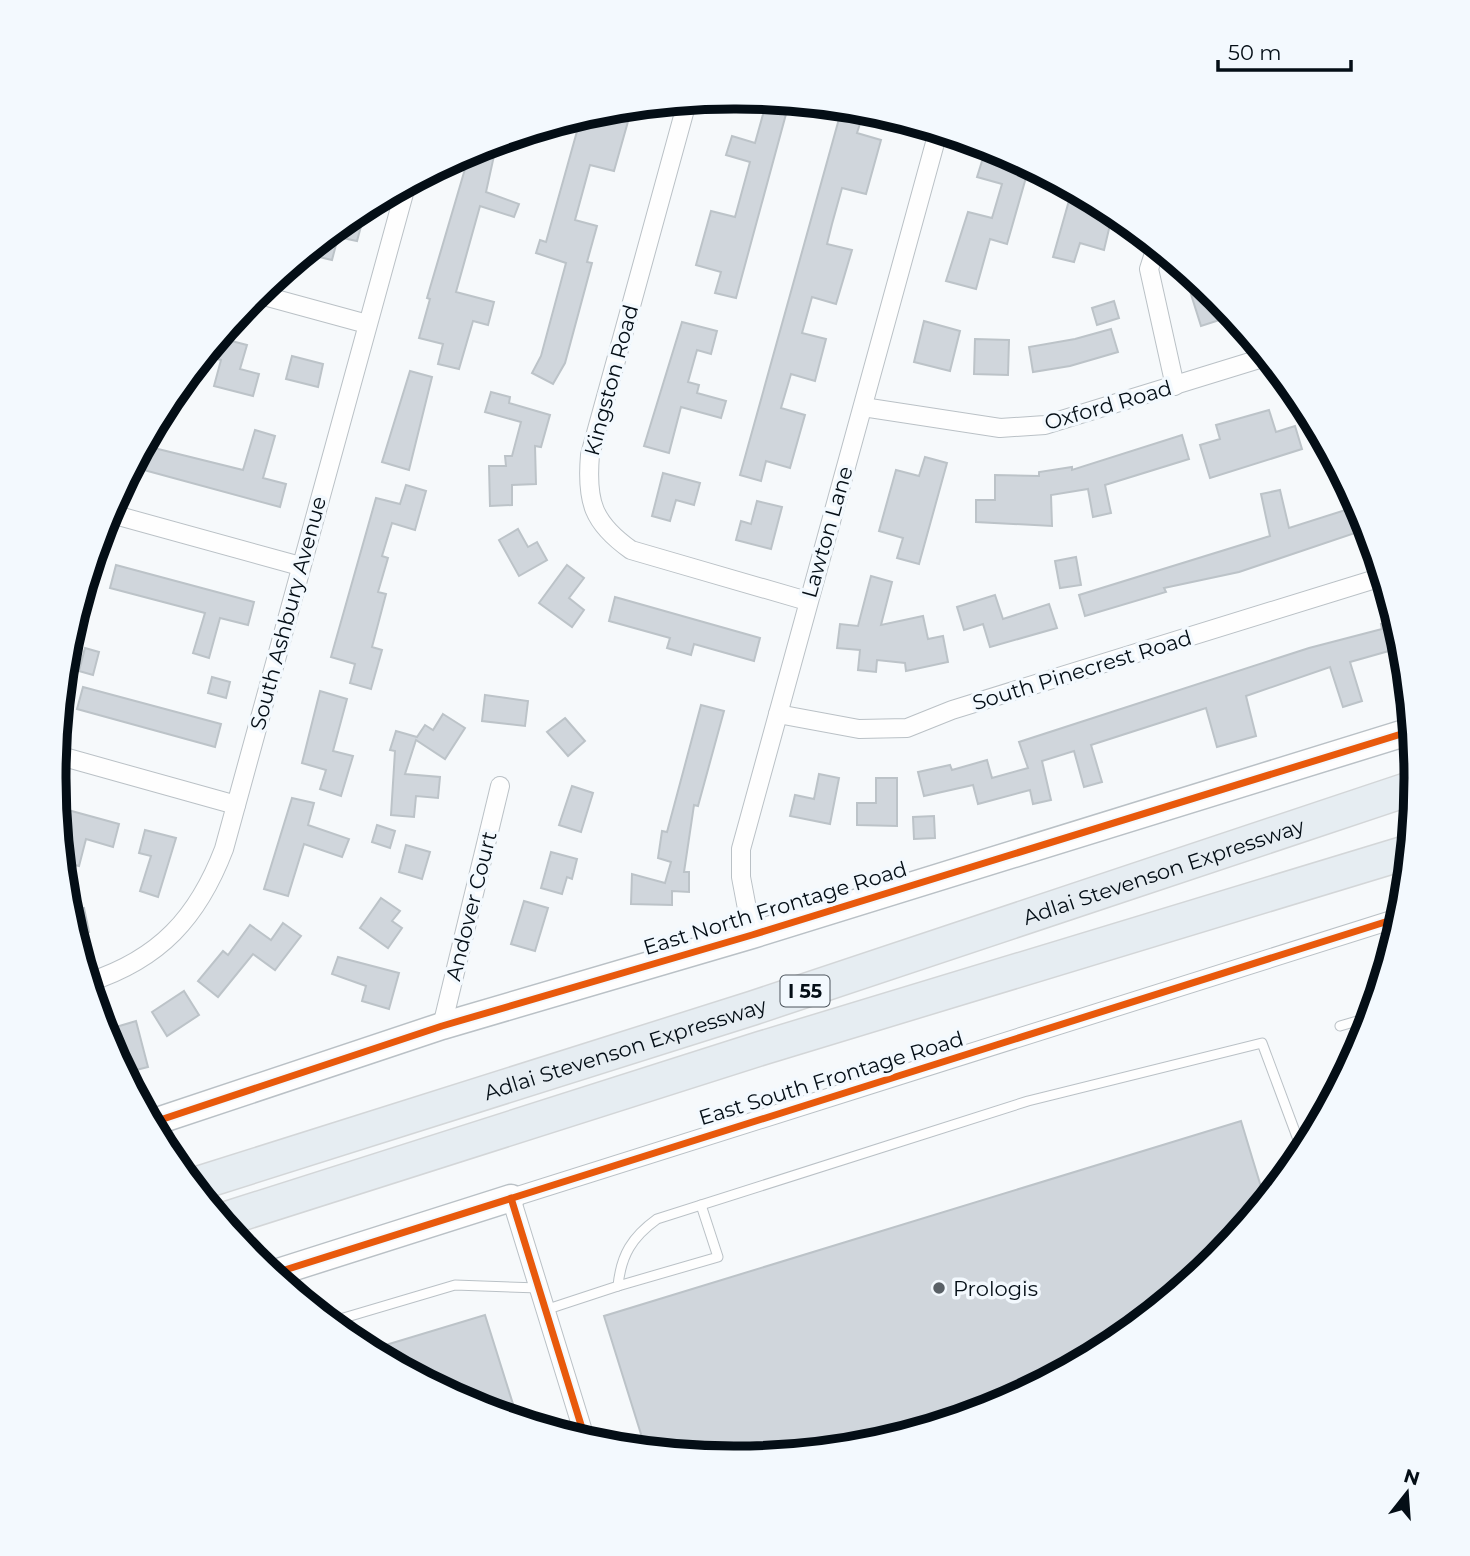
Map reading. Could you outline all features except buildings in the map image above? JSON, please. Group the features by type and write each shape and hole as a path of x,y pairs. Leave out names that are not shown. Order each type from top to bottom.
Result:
{"highway":[{"name":"Adlai Stevenson Expressway","path":"203,1182 753,1008 1403,791"},
{"name":"Adlai Stevenson Expressway","path":"231,1217 762,1048 1399,855"}],"street":[{"name":"Kingston Road","path":"684,112 590,455 590,495 596,516 607,532 631,550 807,601"},
{"name":"Lawton Lane","path":"752,935 740,877 741,849 807,601 937,141"},
{"name":"South Ashbury Avenue","path":"98,979 131,966 175,933 195,910 211,883 225,849 300,566 403,198"},
{"path":"1153,257 1149,269 1175,386"},
{"path":"270,298 367,324"},
{"name":"Oxford Road","path":"863,407 1000,428 1045,425 1256,360"},
{"path":"120,516 300,566"},
{"name":"South Pinecrest Road","path":"778,714 859,729 907,728 952,710 1373,580"},
{"name":"East North Frontage Road","path":"161,1120 442,1026 752,935 1402,734"},
{"path":"67,758 236,804"},
{"name":"Andover Court","path":"442,1026 500,786"},
{"name":"East South Frontage Road","path":"283,1271 1388,921"},
{"path":"511,1198 582,1429"}],"lane":[{"path":"1340,1026 1358,1021"},
{"path":"618,1286 620,1266 639,1232 657,1219 1028,1101 1262,1043 1298,1138"},
{"path":"545,1310 718,1258 701,1205"},
{"path":"342,1318 455,1285 539,1288"}],"cycle path":[{"path":"161,1120 442,1026 752,935 1402,734"},
{"path":"283,1271 1388,921"},
{"path":"511,1198 582,1429"}],"place":[{"name":"Prologis","path":"939,1288"}]}
